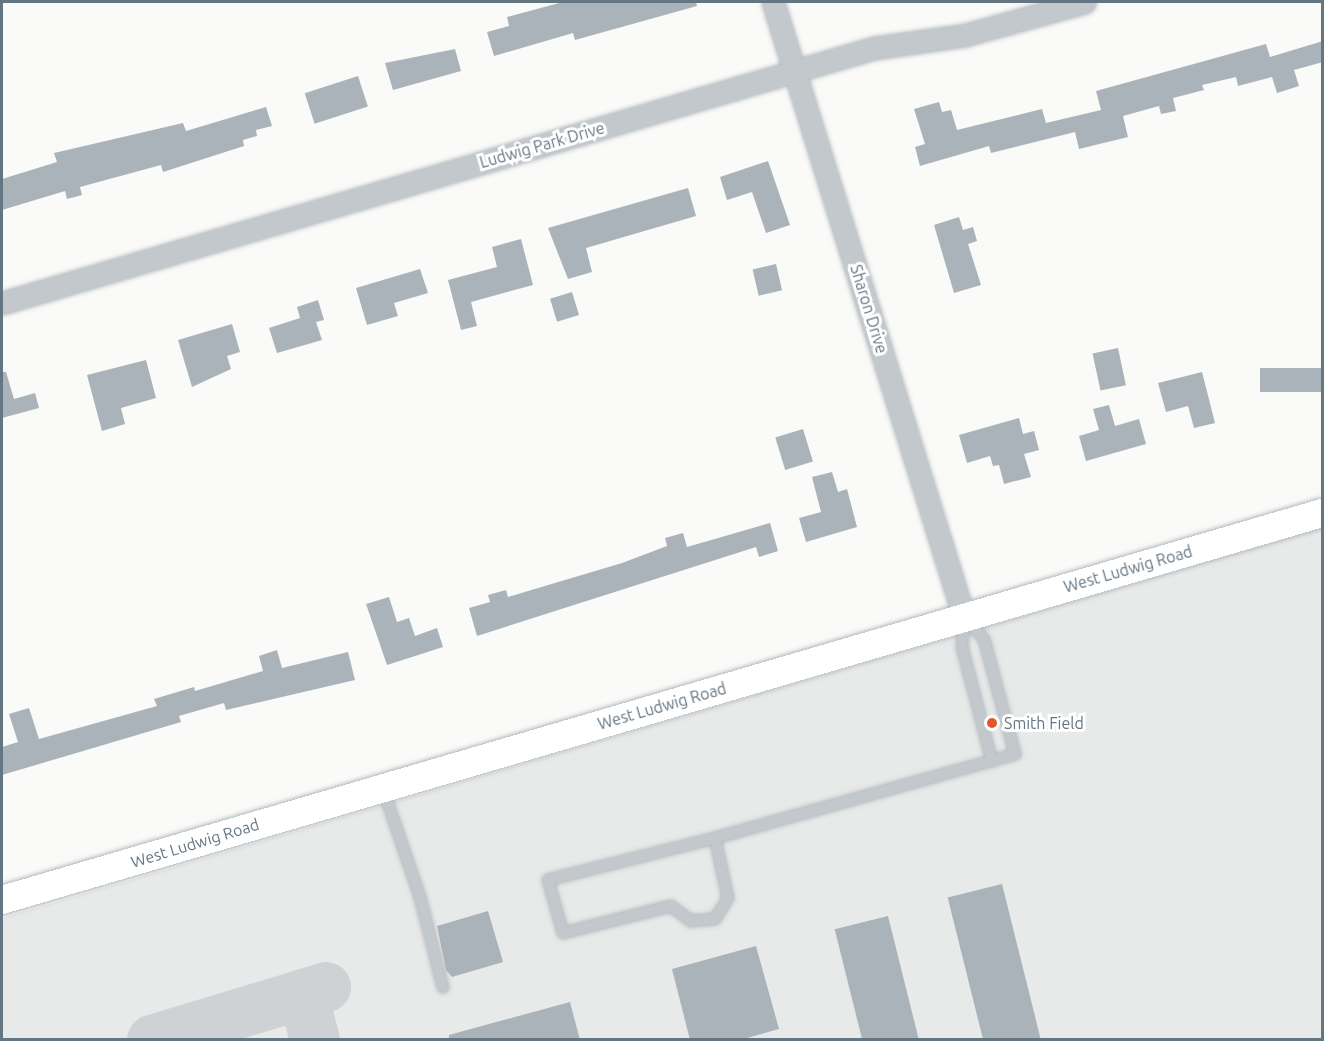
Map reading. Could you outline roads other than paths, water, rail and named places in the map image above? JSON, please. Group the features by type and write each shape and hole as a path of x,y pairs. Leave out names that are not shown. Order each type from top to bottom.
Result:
{"main road":[{"name":"West Ludwig Road","path":"2,900 1323,513"}],"street":[{"name":"Sharon Drive","path":"773,2 964,617"},
{"name":"Ludwig Park Drive","path":"2,303 874,48 965,35 1085,2"}],"lane":[{"path":"715,838 728,898 715,919 691,921 671,906 563,933 548,880 715,838 1015,754 984,639 964,617"},
{"path":"964,617 962,647 992,761"},
{"path":"382,787 420,897 443,987"}],"place":[{"name":"Smith Field","path":"992,723"}]}
